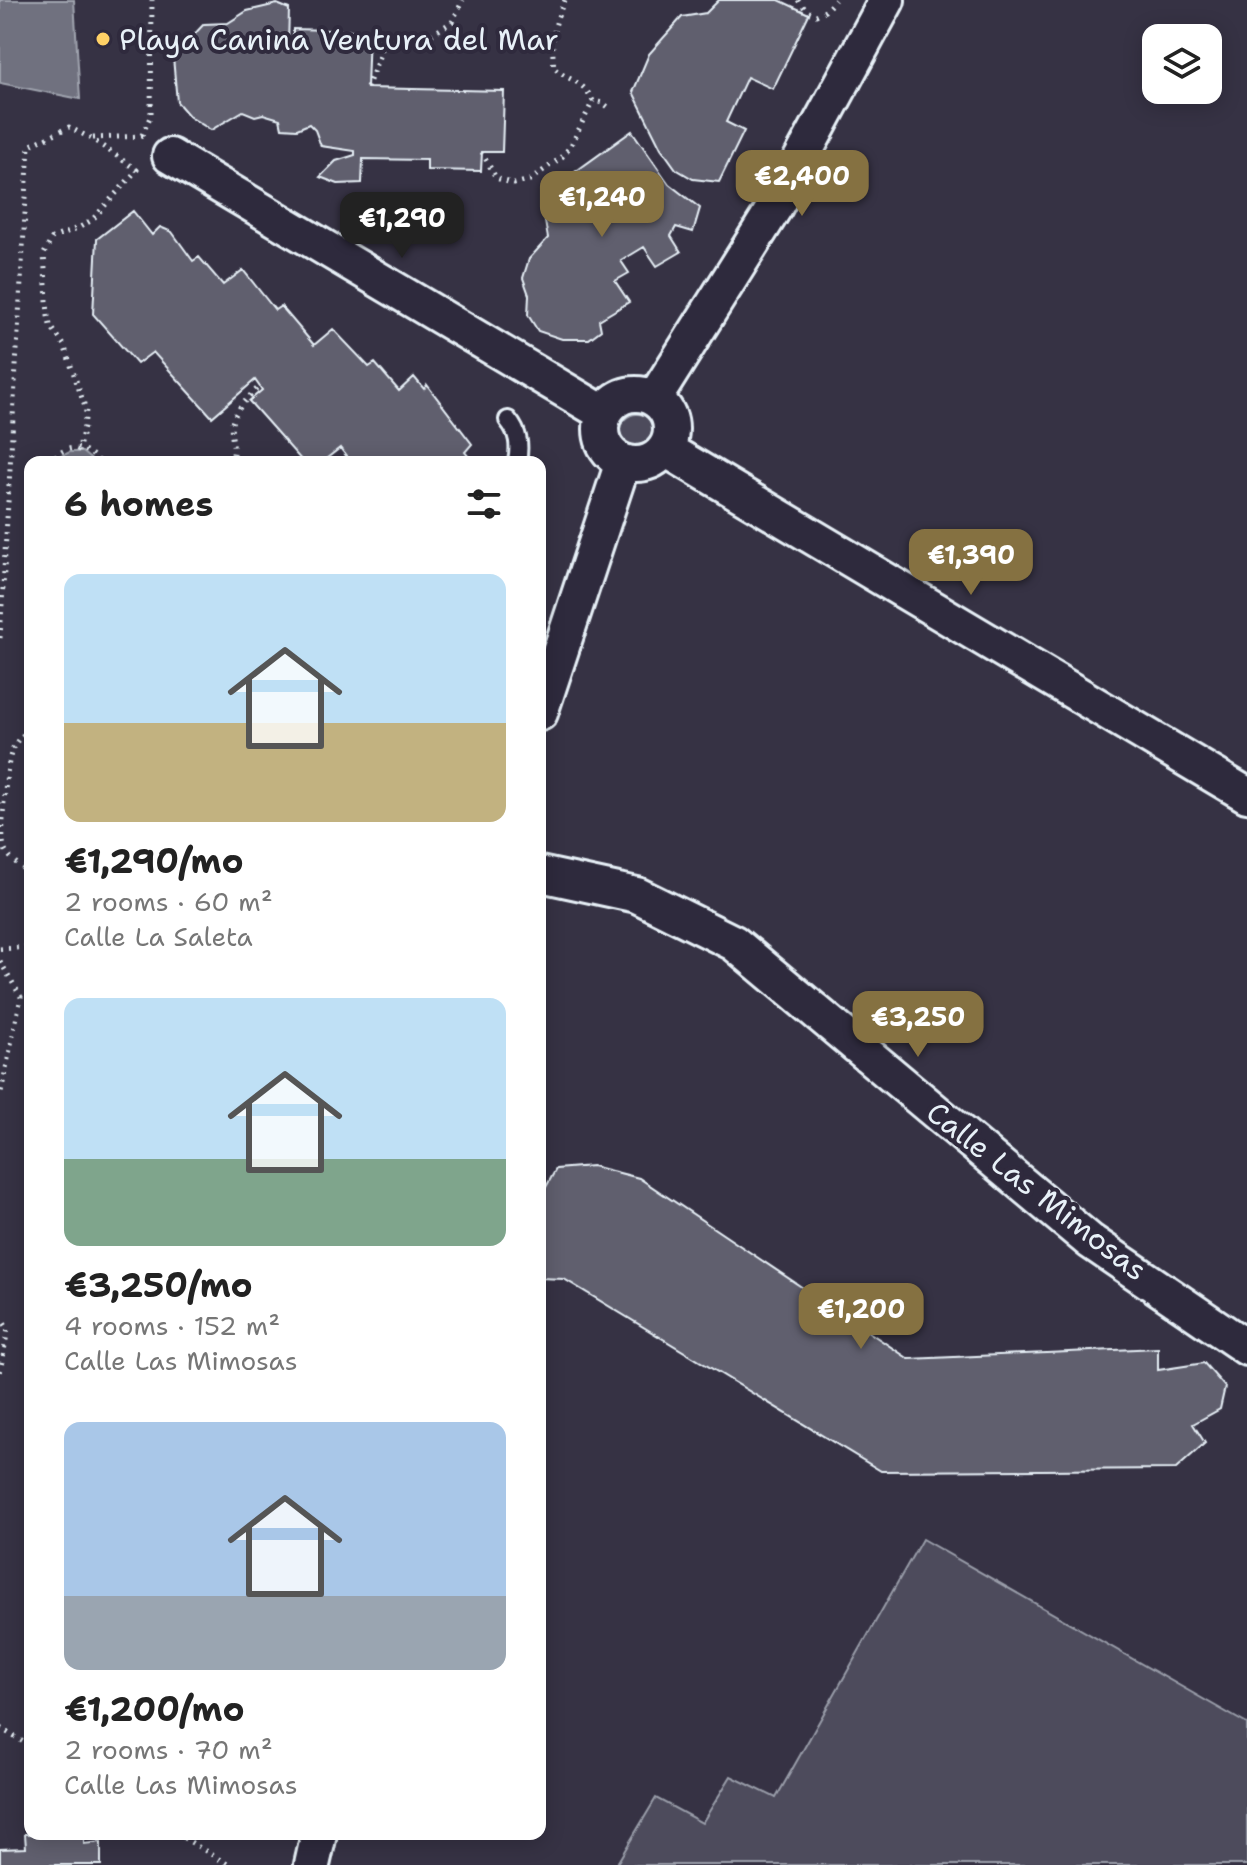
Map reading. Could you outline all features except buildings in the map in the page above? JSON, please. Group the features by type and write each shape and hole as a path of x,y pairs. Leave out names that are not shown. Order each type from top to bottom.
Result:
{"street":[{"path":"654,399 776,205 887,0"},
{"path":"170,156 605,414"},
{"path":"632,394 654,399 669,417 670,439 665,449 650,461 641,464 623,462 610,452 602,438 605,414 612,404 632,394"},
{"path":"665,449 1247,795"},
{"path":"546,695 623,462"},
{"name":"Calle Las Mimosas","path":"546,875 637,895 734,943 1090,1241 1247,1348"},
{"path":"312,1865 318,1840"}],"lane":[{"path":"508,420 517,435 518,456"}],"path":[{"path":"92,139 142,135 151,115 152,0"},
{"path":"367,88 382,49 390,41 426,38 452,22 463,0"},
{"path":"565,0 556,17 553,33 554,68 563,76 578,81 593,101"},
{"path":"798,0 807,11 816,15 825,11 835,0"},
{"path":"593,101 603,103 612,110"},
{"path":"482,152 496,178 514,184 530,180 562,157 593,101"},
{"path":"0,638 29,146 69,127 137,170 92,220 52,238 44,254 50,325 64,345 86,410 78,450"},
{"path":"234,455 232,425 250,395 260,386"},
{"path":"55,456 67,449 95,456"},
{"path":"24,734 11,750 5,780 3,835 4,848 24,869"},
{"path":"0,949 24,947"},
{"path":"0,961 21,997 0,1097"},
{"path":"0,1317 8,1329 0,1373"},
{"path":"0,1728 24,1742"},
{"path":"187,1840 229,1865"}],"shaded area":[{"path":"637,414 649,419 654,431 649,443 637,448 625,443 620,431 625,419"},
{"path":"922,1539 1247,1724 1247,1865 616,1865 656,1798 702,1823 731,1776 776,1798"}],"water":[{"path":"0,0 74,0 80,99 0,83"},
{"path":"82,452 87,456 61,456"}],"place":[{"name":"Playa Canina Ventura del Mar","path":"103,39"}]}
